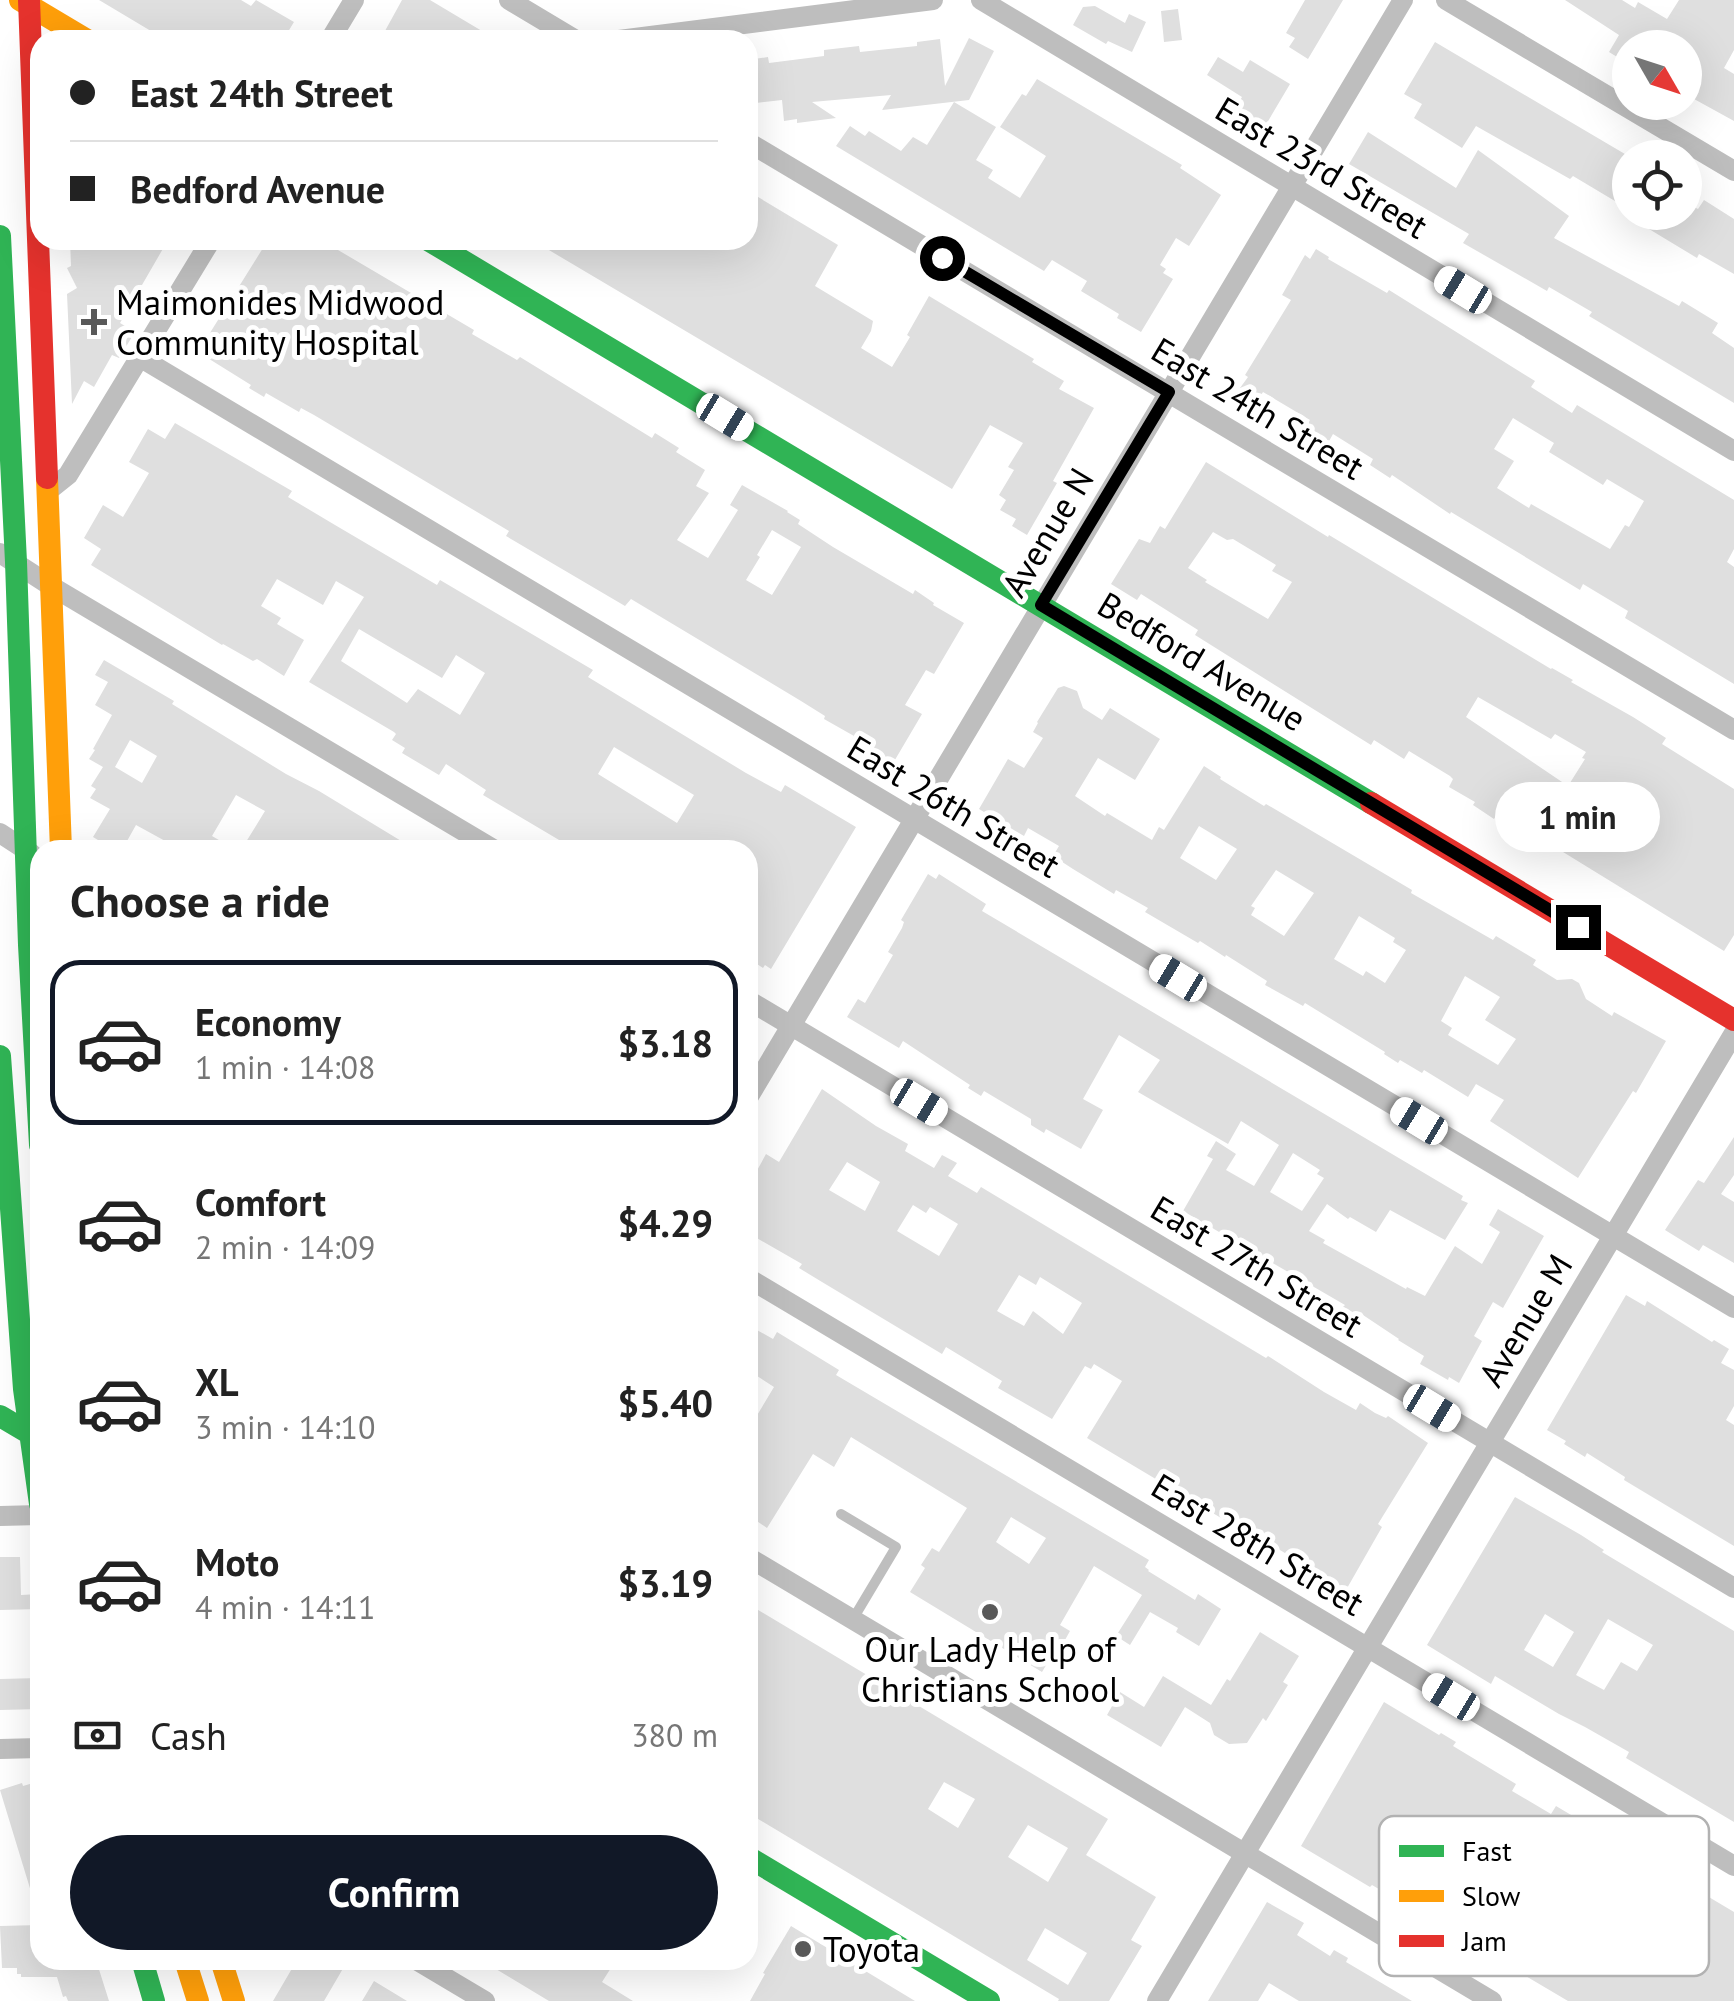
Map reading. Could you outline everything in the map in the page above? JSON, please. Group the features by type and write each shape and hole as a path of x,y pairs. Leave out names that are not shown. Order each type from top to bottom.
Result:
{"main road":[{"path":"26,2 72,30"},
{"path":"26,2 30,83"},
{"path":"0,236 8,558 32,840"},
{"path":"38,250 61,840"},
{"name":"Bedford Avenue","path":"445,250 1734,1020"},
{"path":"0,1056 30,1396"},
{"path":"0,1416 30,1435"},
{"path":"758,1863 989,2001"},
{"path":"145,1970 154,2001"},
{"path":"188,1970 198,2001"},
{"path":"228,1970 234,2001"}],"street":[{"path":"336,30 354,0"},
{"path":"509,0 559,30"},
{"path":"696,30 932,0"},
{"name":"East 23rd Street","path":"981,0 1734,451"},
{"name":"Avenue N","path":"758,1081 1403,0"},
{"path":"1446,0 1734,171"},
{"name":"East 24th Street","path":"758,148 1734,730"},
{"path":"48,490 68,475 204,250"},
{"path":"0,267 40,286"},
{"name":"East 26th Street","path":"140,358 1734,1308"},
{"path":"8,558 478,840"},
{"path":"0,833 30,852"},
{"name":"East 27th Street","path":"758,1006 1734,1588"},
{"name":"Avenue M","path":"1157,2001 1734,1034"},
{"path":"2,1112 30,1129"},
{"name":"East 28th Street","path":"758,1284 1650,1816"},
{"path":"0,1516 30,1515"},
{"path":"758,1563 1379,1934"},
{"path":"0,1750 30,1748"},
{"name":"East 28th Street","path":"1709,1851 1734,1866"},
{"path":"208,2001 224,1970"},
{"path":"433,1970 485,2001"},
{"path":"1450,1976 1492,2001"}],"lane":[{"path":"840,1514 896,1547 853,1620"}],"building":[{"path":"99,0 241,0 251,6 256,0 294,22 289,30 149,30"},
{"path":"402,0 430,0 480,30 386,30"},
{"path":"1305,0 1343,0 1308,59 1289,47 1295,38 1286,33"},
{"path":"1565,0 1622,0 1635,8 1638,2 1667,19 1679,0 1734,0 1734,50 1724,68 1734,74 1734,121 1702,103 1702,30 1612,30"},
{"path":"1095,6 1125,23 1129,14 1146,22 1132,52 1108,41 1106,44 1073,25 1083,7"},
{"path":"1178,9 1182,40 1164,42 1161,11"},
{"path":"969,38 994,51 969,100 882,110 891,95 812,102 836,118 797,123 797,119 784,121 782,100 758,103 758,58 768,57 769,63 824,56 824,50 859,46 860,52 917,46 917,42 940,39 945,86"},
{"path":"1435,42 1612,146 1612,199 1476,126 1462,148 1414,118 1422,104 1404,94"},
{"path":"1218,57 1243,72 1250,60 1290,84 1258,138 1229,120 1242,97 1207,75"},
{"path":"1037,79 1182,165 1180,168 1221,195 1189,246 1176,238 1160,265 1166,269 1163,273 1173,279 1141,332 1081,291 1087,281 1052,260 1044,271 836,146 850,126 865,136 869,131 901,151 913,137 927,145 954,102 996,127 976,160 993,170 988,178 1020,198 1046,156 1000,127"},
{"path":"1368,132 1456,188 1478,150 1569,216 1554,238 1718,323 1712,333 1734,348 1734,403 1589,316 1592,312 1463,243 1469,234 1349,164"},
{"path":"758,197 838,245 815,286 873,321 861,348 892,367 929,296 1034,359 1032,362 1064,381 1059,389 1094,408 1027,535 1012,526 1016,519 1000,510 1006,500 999,495 1014,470 1008,467 1023,443 990,425 952,489 549,250 758,250"},
{"path":"1704,200 1734,219 1734,274 1699,254 1697,258 1651,230 1702,230"},
{"path":"1316,249 1387,293 1389,290 1535,381 1531,387 1572,413 1577,405 1734,500 1734,549 1727,562 1734,567 1734,684 1625,618 1628,611 1583,584 1580,590 1450,514 1392,475 1390,478 1370,465 1373,459 1333,434 1328,443 1305,429 1310,420 1263,392 1258,400 1240,388 1291,300 1282,295 1305,255 1310,259","holes":["1513,418 1554,443 1549,452 1603,485 1607,479 1644,501 1610,549 1497,488 1514,461 1494,449"]},
{"name":"Maimonides Midwood Community Hospital","path":"70,250 162,250 120,323 135,332 119,358 112,355 94,387 84,381 72,404 67,294 77,288 67,268 71,266"},
{"path":"262,250 338,250 474,330 472,334 517,360 520,357 652,438 655,433 705,470 696,486 709,493 677,540 708,558 738,510 730,505 742,485 788,511 800,520 798,524 833,547 913,594 915,590 964,623 934,674 926,670 905,705 922,714 889,770 848,746 854,736 801,701 631,599 625,606 506,536 509,531 314,415 301,408 299,412 266,393 264,397 249,388 251,385 198,352","holes":["772,530 801,547 772,595 746,580"]},
{"path":"175,423 292,491 288,497 335,525 437,585 440,580 593,670 588,677 746,773 781,792 785,785 856,827 771,969 758,965 758,840 559,840 483,795 486,790 446,764 439,775 402,753 405,748 392,740 394,732 309,682 364,597 336,581 323,605 277,579 261,606 281,618 277,624 304,640 284,676 257,659 253,661 222,645 91,565 101,549 84,538 103,505 123,517 149,473 129,462 148,429 165,439","holes":["359,629 442,678 456,655 485,673 460,715 418,689 407,703 341,661","614,747 694,795 677,823 598,774"]},
{"path":"1206,462 1633,717 1666,738 1662,744 1734,789 1734,935 1724,951 1498,812 1494,819 1449,787 1453,779 1450,776 1409,751 1404,759 1374,740 1371,745 1195,635 1198,630 1141,594 1137,600 1111,584 1139,539 1150,543 1160,526 1165,529","holes":["1213,532 1233,539 1276,565 1272,571 1292,582 1268,619 1188,568","1478,697 1551,739 1555,734 1586,752 1568,786 1466,717"]},
{"path":"104,660 400,840 247,840 265,811 236,795 212,836 219,840 163,840 136,825 128,840 98,840 93,837 110,809 90,798 96,789 91,786 103,767 89,759 112,715 95,705 108,682 95,675","holes":["130,740 157,756 142,783 115,767"]},
{"path":"1058,688 1077,691 1083,708 1102,720 1110,708 1160,739 1135,780 1098,758 1075,796 1105,816 1107,813 1152,840 1159,827 1164,830 1204,766 1264,806 1412,890 1411,893 1536,960 1533,965 1557,980 1572,979 1579,983 1586,999 1612,1016 1614,1012 1666,1041 1578,1178 1490,1121 1504,1100 1476,1084 1468,1097 1424,1070 1422,1073 1400,1060 1398,1063 1305,1003 1303,1006 1265,985 1267,981 1226,955 1145,912 1148,908 1116,890 1114,894 1073,869 1053,856 1059,846 1028,828 1024,836 979,809 1008,759 1024,768 1043,738 1033,732 1037,722","holes":["1199,826 1237,849 1216,880 1180,858","1276,870 1314,893 1284,936 1251,915 1255,908 1251,906","1359,916 1395,938 1393,942 1406,950 1385,983 1366,971 1363,976 1334,959","1465,976 1500,997 1485,1020 1516,1039 1498,1065 1448,1035 1452,1028 1441,1021"]},
{"path":"928,874 936,879 939,874 986,904 982,911 1463,1196 1461,1200 1468,1203 1445,1240 1390,1210 1376,1232 1327,1204 1309,1231 1325,1240 1323,1243 1406,1289 1425,1296 1455,1246 1482,1264 1500,1232 1489,1225 1498,1209 1544,1236 1503,1308 1493,1302 1474,1336 1482,1341 1459,1383 1420,1364 1424,1356 1363,1315 1343,1307 1183,1211 1213,1159 1207,1156 1216,1141 1236,1154 1226,1170 1254,1186 1279,1145 1241,1121 1228,1144 1138,1092 1160,1060 1119,1035 1083,1099 1103,1110 1081,1149 1046,1129 1044,1133 1031,1125 1031,1119 984,1091 981,1096 903,1041 899,1048 847,1017 858,999 865,1003 893,955 888,952 902,928 901,920","holes":["1293,1153 1320,1170 1317,1174 1324,1178 1302,1211 1270,1192"]},
{"path":"822,1089 908,1144 905,1151 934,1168 942,1155 957,1163 948,1176 977,1193 981,1187 1324,1392 1356,1410 1360,1403 1388,1416 1428,1443 1378,1524 1382,1527 1346,1590 1087,1438 1122,1381 1094,1364 1091,1369 1085,1366 1052,1419 998,1388 1002,1381 946,1347 942,1354 799,1268 802,1264 758,1239 758,1169 766,1154 779,1162","holes":["847,1162 880,1182 865,1211 829,1190","913,1205 926,1213 930,1207 958,1224 939,1256 897,1231","1019,1275 1036,1285 1040,1277 1082,1303 1063,1334 1033,1311 1024,1326 997,1311"]},
{"path":"1734,1137 1734,1175 1721,1194 1734,1202 1734,1263 1703,1245 1699,1251 1665,1230 1698,1180 1704,1183"},
{"path":"1626,1295 1645,1306 1647,1301 1729,1349 1721,1363 1734,1370 1734,1406 1726,1420 1734,1425 1734,1546 1547,1430"},
{"path":"758,1331 773,1339 777,1332 839,1370 836,1375 1149,1560 1145,1567 1148,1571 1195,1600 1198,1594 1221,1609 1199,1646 1150,1612 1130,1645 1116,1636 1142,1595 1094,1566 1060,1625 1070,1631 1042,1672 910,1592 932,1548 939,1552 967,1508 851,1437 834,1467 813,1454 767,1528 758,1522 758,1414 774,1387 758,1377","holes":["1011,1517 1046,1538 1029,1564 996,1542"]},
{"path":"1515,1497 1581,1535 1602,1552 1734,1631 1734,1822 1626,1758 1629,1752 1495,1676 1491,1684 1427,1645","holes":["1545,1614 1574,1632 1553,1667 1524,1650","1608,1619 1653,1645 1637,1671 1621,1662 1604,1690 1576,1675"]},
{"path":"0,1557 20,1557 21,1595 30,1595 30,1609 0,1610"},
{"path":"758,1610 1108,1819 1086,1855 1156,1897 1131,1940 1142,1946 1109,2001 1059,1999 758,1819","holes":["944,1782 975,1799 958,1828 928,1809","1028,1825 1068,1848 1048,1882 1008,1857","1045,1928 1087,1953 1068,1985 1027,1960"]},
{"path":"1260,1632 1299,1656 1283,1682 1288,1685 1247,1743 1229,1744 1214,1735 1210,1723 1185,1707 1161,1747 1107,1715 1120,1692 1144,1707 1163,1676 1211,1705"},
{"path":"30,1678 30,1709 0,1710 0,1679"},
{"path":"1384,1702 1456,1742 1453,1746 1516,1784 1512,1791 1551,1814 1556,1806 1573,1816 1379,1816 1379,1889 1301,1846"},
{"path":"22,1783 30,1784 30,1888 0,1790"},
{"path":"1709,1897 1734,1912 1734,2001 1568,2001 1526,1976 1709,1976"},
{"path":"1267,1902 1304,1923 1297,1935 1330,1956 1334,1950 1348,1958 1346,1962 1412,2001 1299,2001 1269,1983 1258,2001 1208,2001"},
{"path":"30,1925 30,1970 99,1970 109,2001 68,2001 57,1977 21,1977 17,1968 2,1968 0,1926"},
{"name":"Toyota","path":"791,1926 915,2001 750,2001"},
{"path":"291,1970 342,1970 324,2001 273,2001"},
{"path":"498,1970 610,1970 602,1982 633,2001 549,2001"},
{"path":"374,1981 407,2001 362,2001"}],"traffic: fast":[{"path":"0,236 30,963"},
{"path":"445,250 1371,803"},
{"path":"0,1056 30,1432"},
{"path":"0,1416 30,1434"},
{"path":"758,1863 989,2001"},
{"path":"145,1970 154,2001"}],"traffic: slow":[{"path":"20,0 70,30"},
{"path":"47,478 61,840"},
{"path":"188,1970 198,2001"},
{"path":"224,1970 234,2001"}],"traffic: jam":[{"path":"29,0 30,30"},
{"path":"38,250 47,478"},
{"path":"1371,803 1734,1020"}],"place":[{"name":"Maimonides Midwood Community Hospital","path":"94,322"},
{"name":"Our Lady Help of Christians School","path":"990,1612"},
{"name":"Toyota","path":"803,1949"}],"route":[{"path":"942,258 1169,392 1041,605 1578,927"}]}
